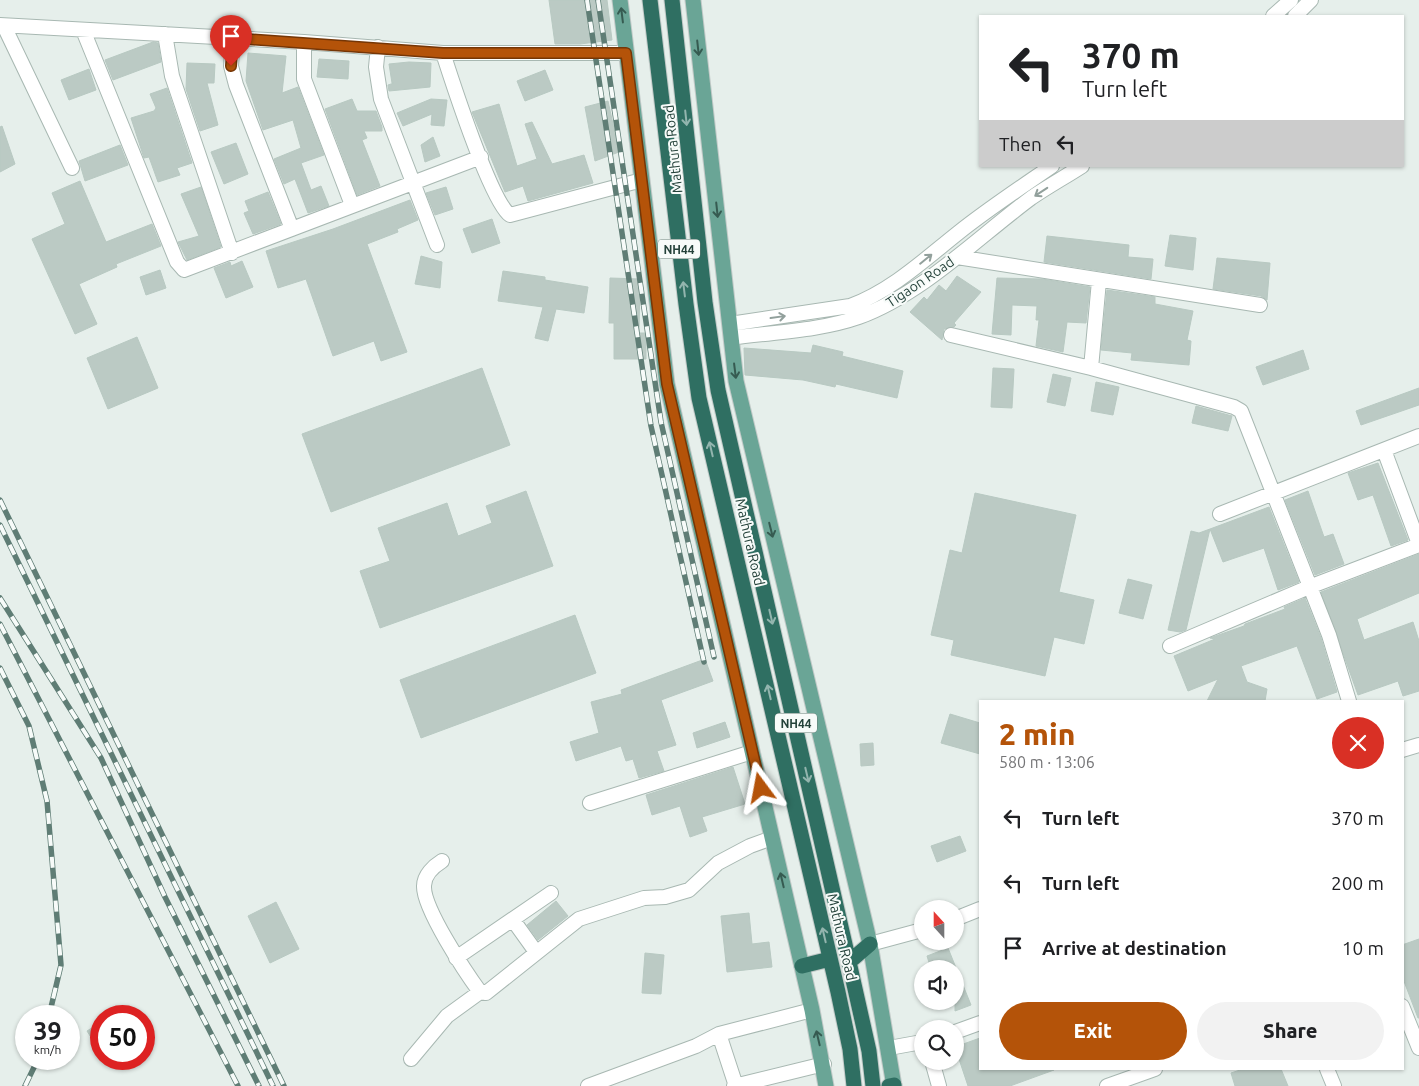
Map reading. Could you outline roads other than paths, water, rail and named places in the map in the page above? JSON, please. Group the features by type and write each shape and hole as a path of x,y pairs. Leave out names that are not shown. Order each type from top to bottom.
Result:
{"highway":[{"name":"Mathura Road","path":"650,0 696,379 830,959 850,1049 854,1086"},
{"name":"Mathura Road","path":"672,0 705,302 718,390 869,1051 873,1086"},
{"path":"849,962 870,944"},
{"path":"802,966 830,959"},
{"path":"889,1086 894,1086"}],"main road":[{"path":"620,0 667,384 812,1010 824,1064 826,1086"},
{"path":"693,0 736,381 870,944 894,1086"}],"street":[{"path":"1274,15 1290,0"},
{"path":"1296,15 1312,0"},
{"path":"72,168 2,25 304,42 443,53 626,53"},
{"path":"83,30 180,268 187,270 480,157"},
{"path":"165,34 172,76 232,253"},
{"path":"233,38 231,66 236,85 292,229"},
{"path":"304,42 304,79 352,205"},
{"path":"378,47 376,68 381,99 437,245"},
{"path":"443,53 480,157 501,206 510,215 642,180"},
{"name":"Tigaon Road","path":"731,331 850,306 866,300 901,278 981,216 1051,167"},
{"name":"Tigaon Road","path":"731,331 815,327 858,318 899,297 957,256 1032,198 1080,167"},
{"path":"957,256 1099,281 1260,305"},
{"path":"1091,368 1099,281"},
{"path":"951,335 1091,368 1234,407 1241,411 1308,587 1329,635 1349,700"},
{"path":"1220,514 1273,495 1419,436"},
{"path":"1170,646 1308,587 1419,544 1384,450"},
{"path":"1404,749 1419,745"},
{"path":"590,803 752,752"},
{"path":"442,862 429,872 424,885 429,904 456,958 480,992 486,993 579,919 644,898 665,897 689,890 718,863 750,846 772,838"},
{"path":"456,958 551,893"},
{"path":"964,915 979,909"},
{"path":"512,920 536,952"},
{"path":"870,944 914,932"},
{"path":"411,1059 447,1016 480,992"},
{"path":"588,1086 696,1046 719,1034 812,1010"},
{"path":"1404,1011 1419,1048"},
{"path":"964,1029 979,1023"},
{"path":"719,1034 735,1086 824,1064"},
{"path":"889,1048 914,1043"},
{"path":"935,1070 939,1086"},
{"path":"1107,1086 1152,1070"},
{"path":"1327,1070 1334,1086"}],"railway":[{"path":"587,0 651,426 704,662"},
{"path":"598,0 661,422 714,657"},
{"path":"0,500 284,1086"},
{"path":"0,525 273,1086"},
{"path":"0,598 101,758 165,897 259,1086"},
{"path":"0,624 238,1086"},
{"path":"0,668 29,726 47,801 61,965 52,1005"},
{"path":"25,1086 33,1070"}]}
